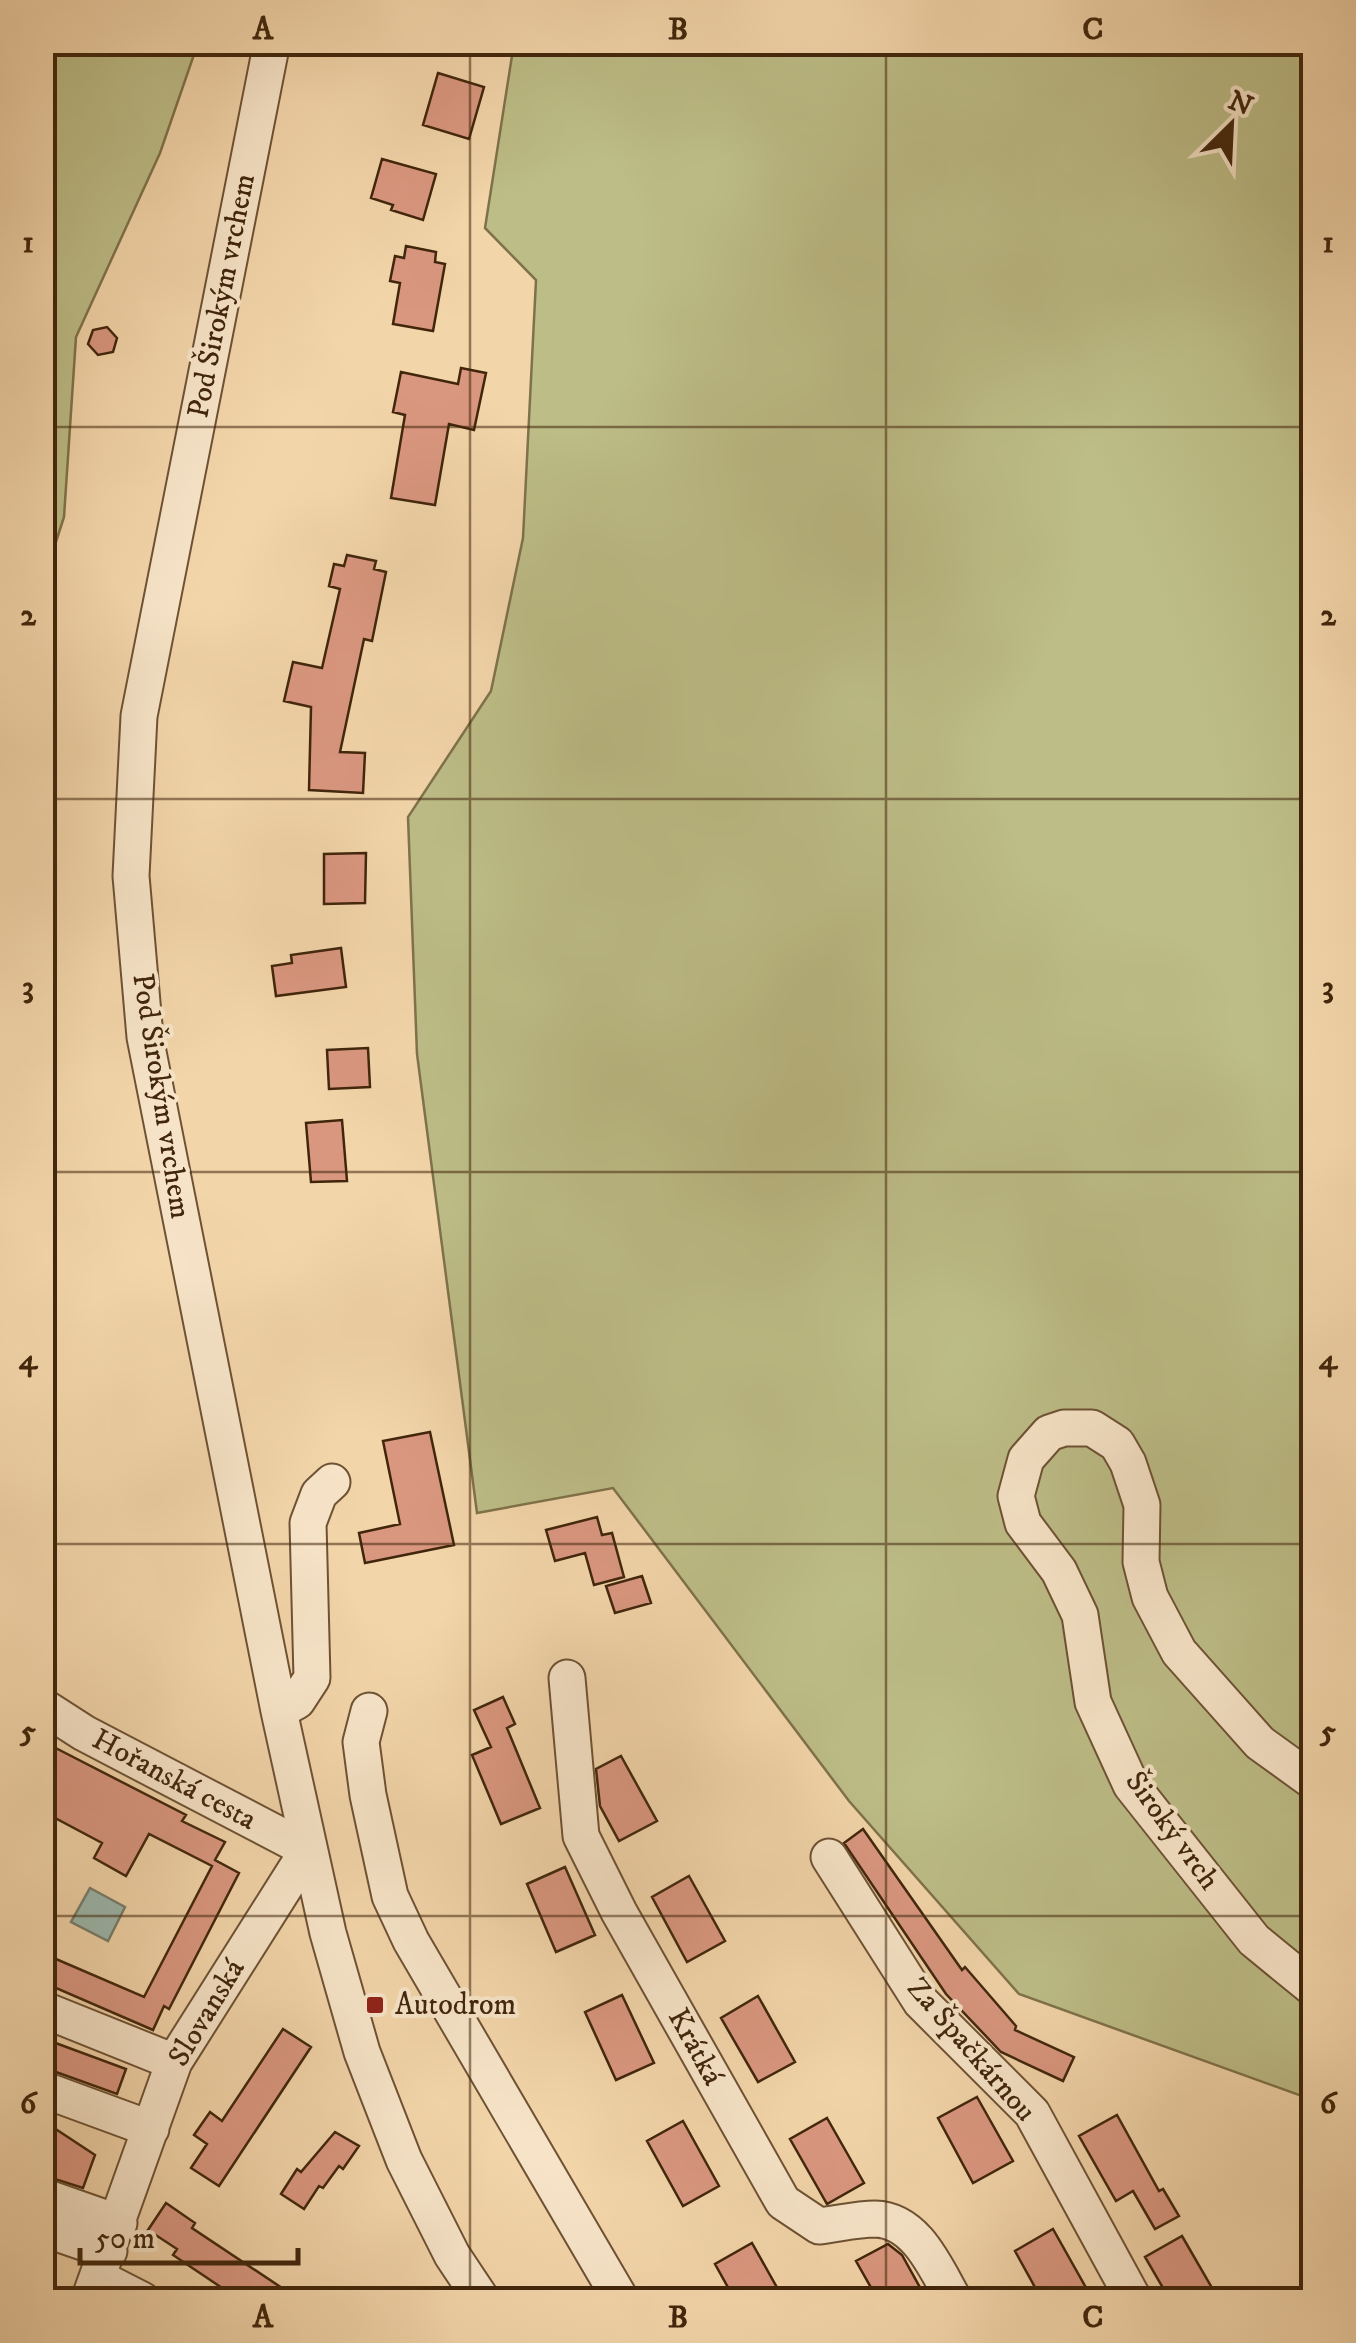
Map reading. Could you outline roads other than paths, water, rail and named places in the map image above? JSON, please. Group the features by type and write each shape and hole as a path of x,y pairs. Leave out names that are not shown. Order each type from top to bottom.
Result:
{"street":[{"name":"Pod Širokým vrchem","path":"272,42 139,716 131,876 145,1037 308,1850 346,1999 384,2111 426,2205 482,2300"},
{"name":"Široký vrch","path":"1314,1782 1260,1743 1179,1652 1150,1596 1141,1562 1142,1505 1117,1444 1092,1428 1064,1428 1049,1433 1026,1459 1016,1496 1023,1524 1059,1571 1080,1614 1093,1702 1132,1785 1254,1940 1314,1989"},
{"path":"279,1711 297,1701 312,1678 308,1523 318,1494 332,1482"},
{"name":"Krátká","path":"567,1678 581,1836 628,1928 783,2202 819,2226 877,2219 905,2226 954,2300"},
{"name":"Hořanská cesta","path":"42,1706 84,1733 308,1850"},
{"path":"368,1711 362,1742 368,1795 390,1896 411,1942 622,2300"},
{"name":"Slovanská","path":"104,2263 174,2062 308,1850"},
{"name":"Za Špačkárnou","path":"828,1858 921,2002 1032,2113 1134,2300"},
{"path":"42,2009 174,2062"},
{"path":"42,2089 151,2129"},
{"path":"42,2196 142,2300"},
{"path":"42,2228 104,2263"}],"water":[{"path":"90,1888 125,1907 108,1941 71,1922"}],"place":[{"name":"Autodrom","path":"375,2005"}]}
